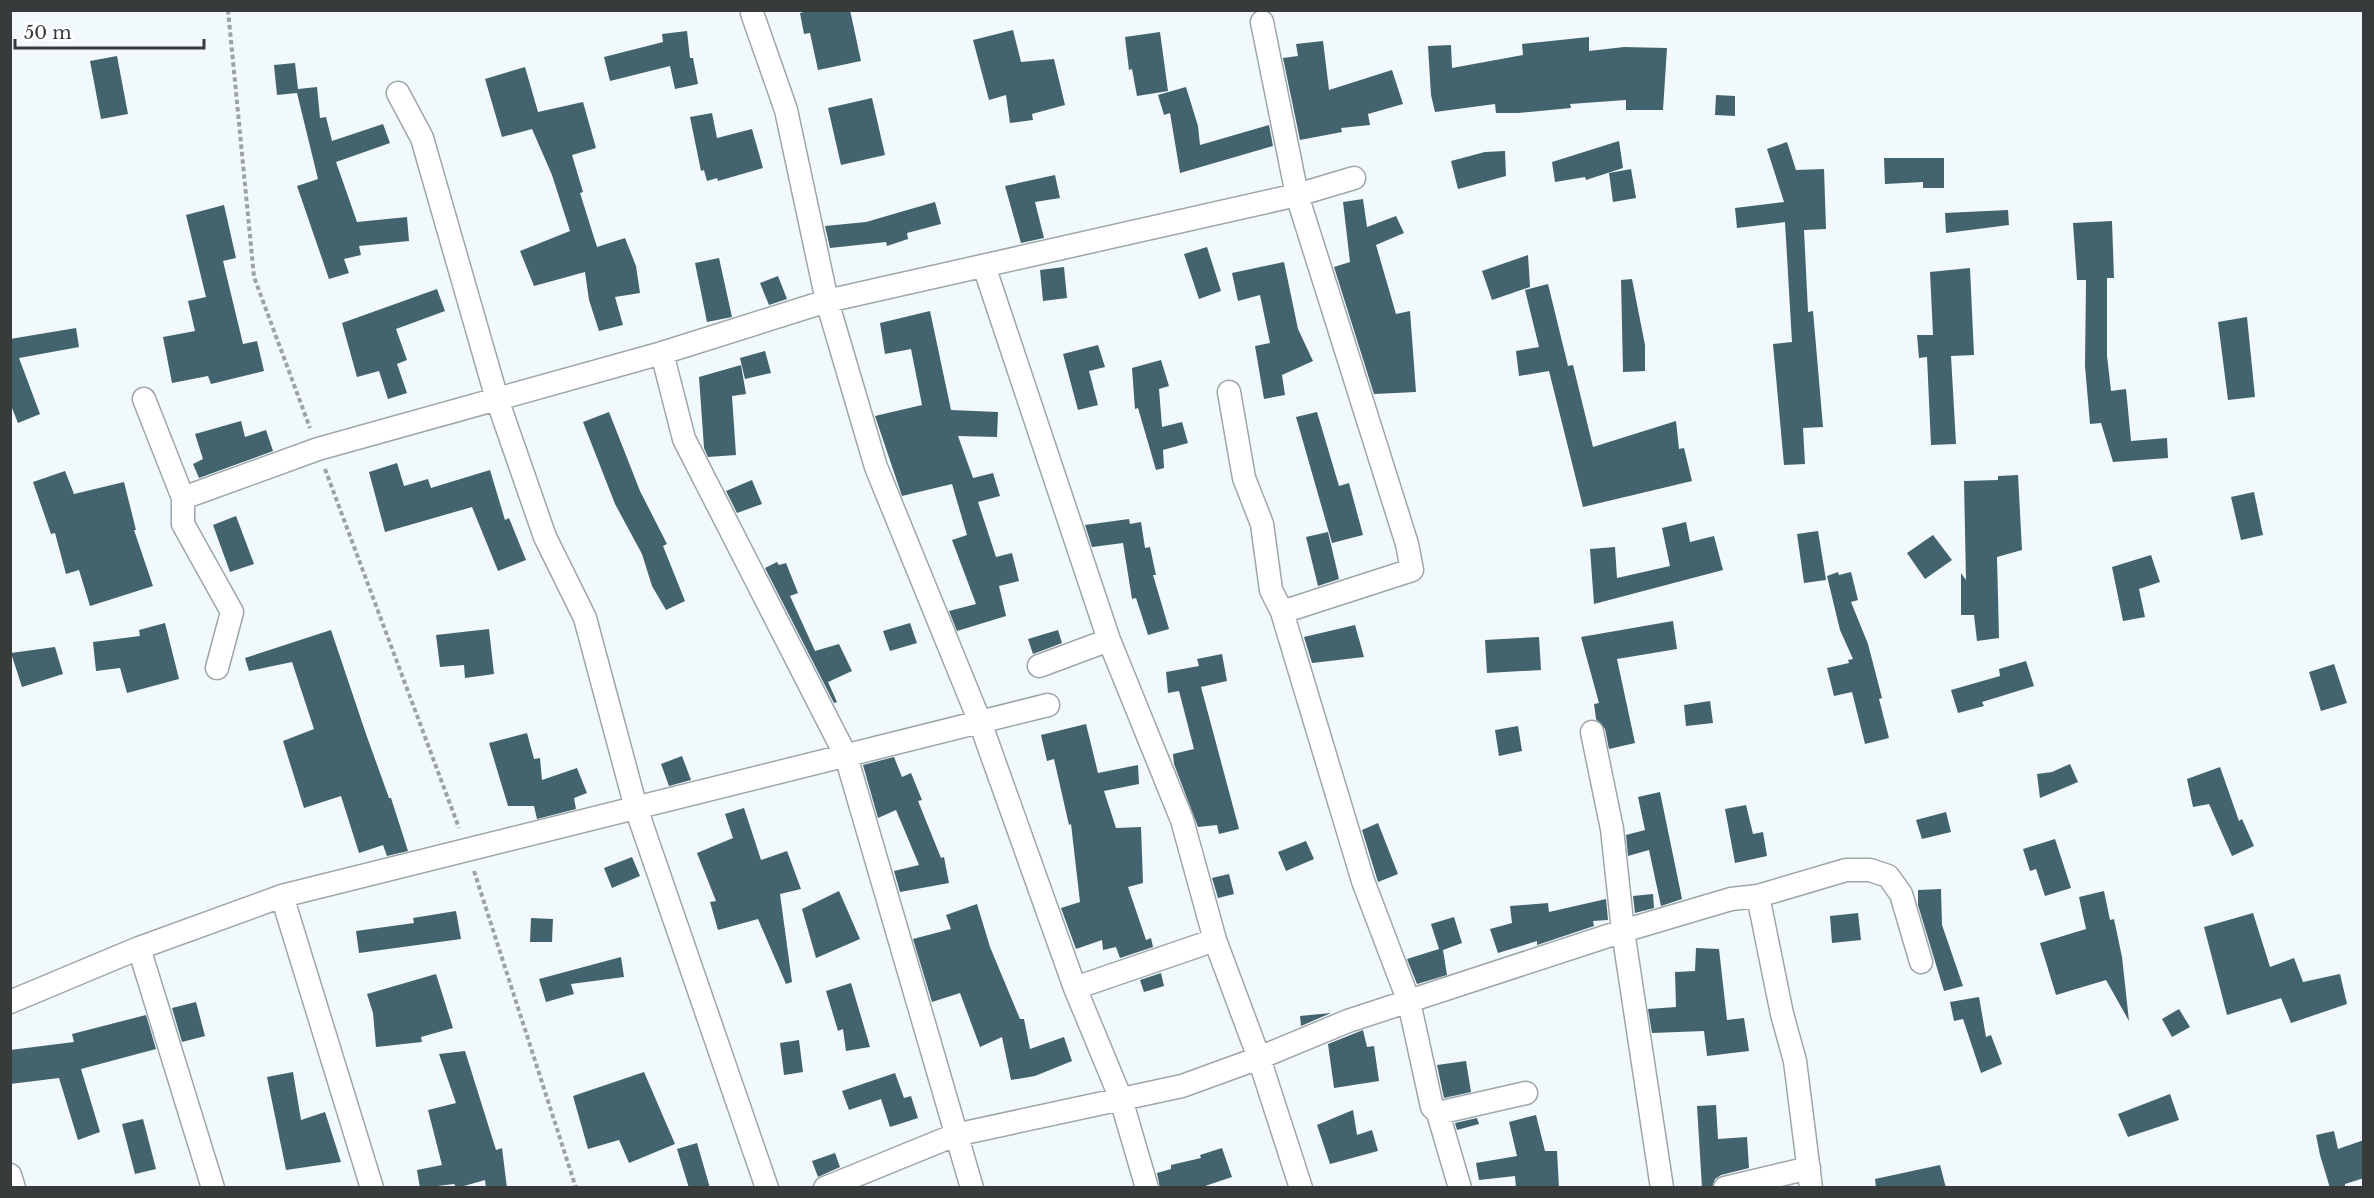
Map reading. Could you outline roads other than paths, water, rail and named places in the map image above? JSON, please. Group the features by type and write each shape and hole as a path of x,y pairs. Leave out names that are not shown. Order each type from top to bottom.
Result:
{"street":[{"path":"752,13 786,110 828,301 876,467 980,722 1074,988 1120,1099 1147,1188"},
{"path":"1262,22 1297,195 1407,544 1412,570 1282,612"},
{"path":"398,93 422,138 497,399 545,537 585,618 636,808 767,1188"},
{"path":"183,498 318,449 662,353 828,301 1297,195 1354,178"},
{"path":"984,266 1109,640 1182,820 1215,940 1259,1058 1301,1188"},
{"path":"662,353 684,439 846,756 972,1188"},
{"path":"1229,392 1244,478 1262,524 1270,590 1282,612 1363,881 1409,1002 1432,1107 1438,1113 1460,1188"},
{"path":"144,399 183,498 183,524 232,612 217,668"},
{"path":"1039,666 1109,640"},
{"path":"10,1002 139,948 282,896 1048,705"},
{"path":"1592,732 1612,828 1623,932 1662,1188"},
{"path":"825,1188 955,1135 1182,1086 1259,1058 1348,1021 1731,898 1758,896 1846,870 1870,870 1888,876 1901,894 1921,962"},
{"path":"282,896 372,1188"},
{"path":"1725,1188 1810,1178 1795,1061 1782,1014 1758,896"},
{"path":"1074,988 1215,940"},
{"path":"139,948 213,1188"},
{"path":"1438,1113 1526,1093"},
{"path":"10,1175 14,1188"}]}
